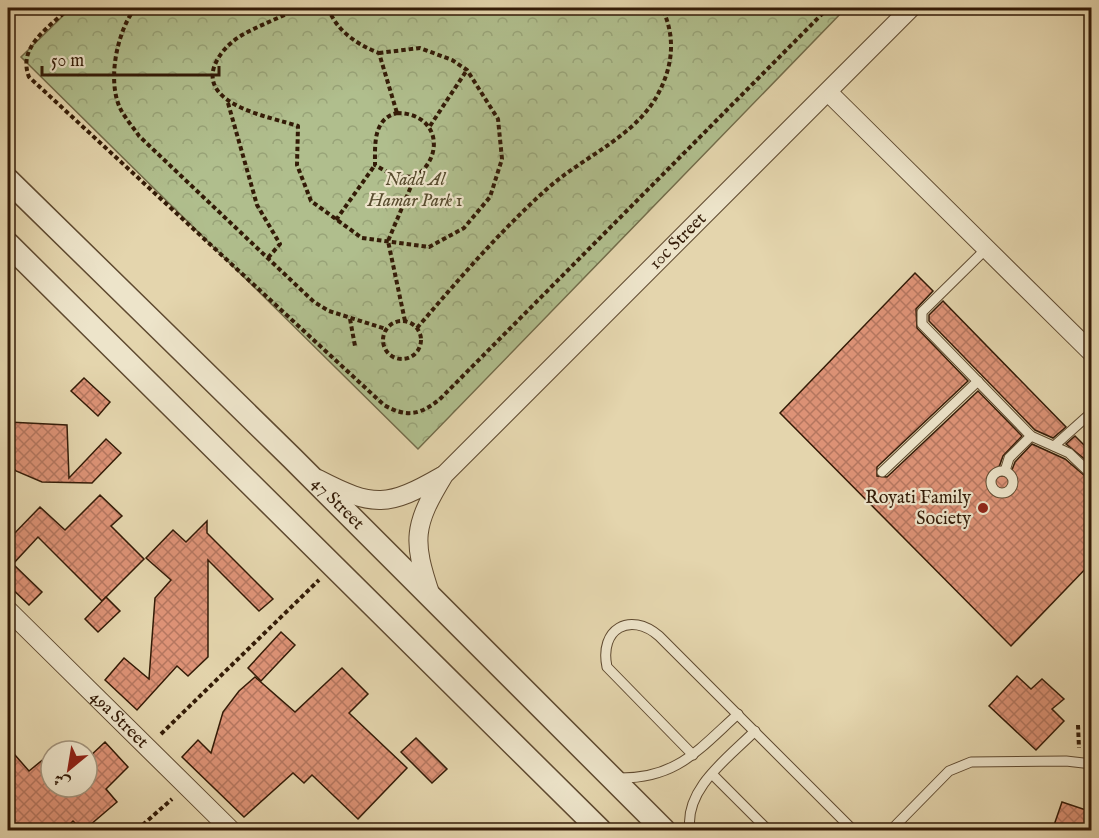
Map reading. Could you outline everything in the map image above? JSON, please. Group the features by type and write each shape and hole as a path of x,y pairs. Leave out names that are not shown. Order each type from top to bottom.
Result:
{"street":[{"name":"10c Street","path":"432,598 418,551 418,531 422,513 444,475 911,8"},
{"path":"828,92 1091,351"},
{"name":"47 Street","path":"8,180 307,472 664,831"},
{"path":"8,244 335,565 600,831"},
{"name":"10c Street","path":"307,472 345,493 362,499 381,501 399,498 444,475"},
{"name":"49a Street","path":"8,610 231,831"}],"lane":[{"path":"986,249 926,307 920,318 926,329 1031,436 1038,442 1069,453 1092,476"},
{"path":"882,472 978,381"},
{"path":"1054,446 1092,412"},
{"path":"1005,471 1009,458 1031,436"},
{"path":"693,755 607,667 604,653 608,638 618,628 633,624 648,627 738,714 853,831"},
{"path":"612,778 657,775 693,755 738,714"},
{"path":"690,831 692,803 712,774 755,731"},
{"path":"891,831 940,779 959,765 982,761 1080,761 1092,764"},
{"path":"712,774 768,831"}],"path":[{"path":"69,8 27,51 24,64 29,77 384,405 398,413 412,416 425,411 440,399 828,8"},
{"path":"135,8 118,46 115,78 120,107 139,136 314,302 350,318 386,328"},
{"path":"298,8 275,22 244,34 222,52 212,75 214,88 228,102 298,126 297,165 311,201 336,220 362,238 429,247 464,228 490,197 502,159 498,119 467,70 453,60 420,48 379,53 357,45 333,20 328,8"},
{"path":"417,328 469,266 510,223 550,186 634,127 640,120 657,96 671,67 669,23 662,8"},
{"path":"379,53 397,112"},
{"path":"430,126 467,70"},
{"path":"228,102 257,205 280,244 267,259"},
{"path":"336,220 375,165 377,132 382,120 397,112 408,113 430,126 434,136 430,160 422,172 415,177 388,241 405,321"},
{"path":"375,165 394,176 415,177"},
{"path":"350,318 355,346"},
{"path":"398,321 405,321 417,328 421,341 419,348 409,358 395,358 385,349 383,335 386,328 398,321"},
{"path":"147,747 335,565"},
{"path":"1078,725 1080,761"},
{"path":"136,831 186,786"}],"green space":[{"name":"Nadd Al Hamar Park 1","path":"71,8 846,8 418,449 21,57"}],"building":[{"name":"Royati Family Society","path":"915,273 933,291 916,309 917,328 968,381 877,467 877,476 887,477 978,391 1022,436 1003,456 998,470 1001,476 1010,475 1015,462 1032,444 1065,459 1092,482 1092,562 1011,646 780,413"},
{"path":"943,301 1066,427 1053,438 1035,430 929,321 929,315"},
{"path":"84,378 110,402 98,416 71,391"},
{"path":"8,422 67,425 69,478 106,439 121,453 92,483 42,482 16,471 8,462"},
{"path":"1075,436 1092,453 1092,465 1066,444"},
{"path":"100,495 122,516 111,526 144,559 102,601 38,537 13,564 42,592 29,605 8,585 8,540 40,507 65,530"},
{"path":"207,521 207,533 273,599 259,611 208,560 208,657 188,676 177,666 137,710 105,680 124,658 149,679 155,598 171,580 146,558 173,530 186,542"},
{"path":"106,597 120,611 98,632 85,619"},
{"path":"281,632 295,645 261,681 248,668"},
{"path":"342,668 368,694 349,713 407,768 358,819 312,775 304,783 293,773 244,817 182,757 198,740 211,753 223,712 239,691 255,677 295,712"},
{"path":"1017,676 1031,689 1042,679 1064,699 1052,709 1064,721 1036,750 989,706"},
{"path":"416,738 447,769 432,783 401,752"},
{"path":"105,742 128,767 106,789 117,802 83,831 73,821 63,831 8,831 8,747 29,771 39,763 39,799 99,799 99,748"},
{"path":"1062,802 1092,812 1092,831 1052,831"}],"place":[{"name":"Royati Family Society","path":"983,508"}]}
